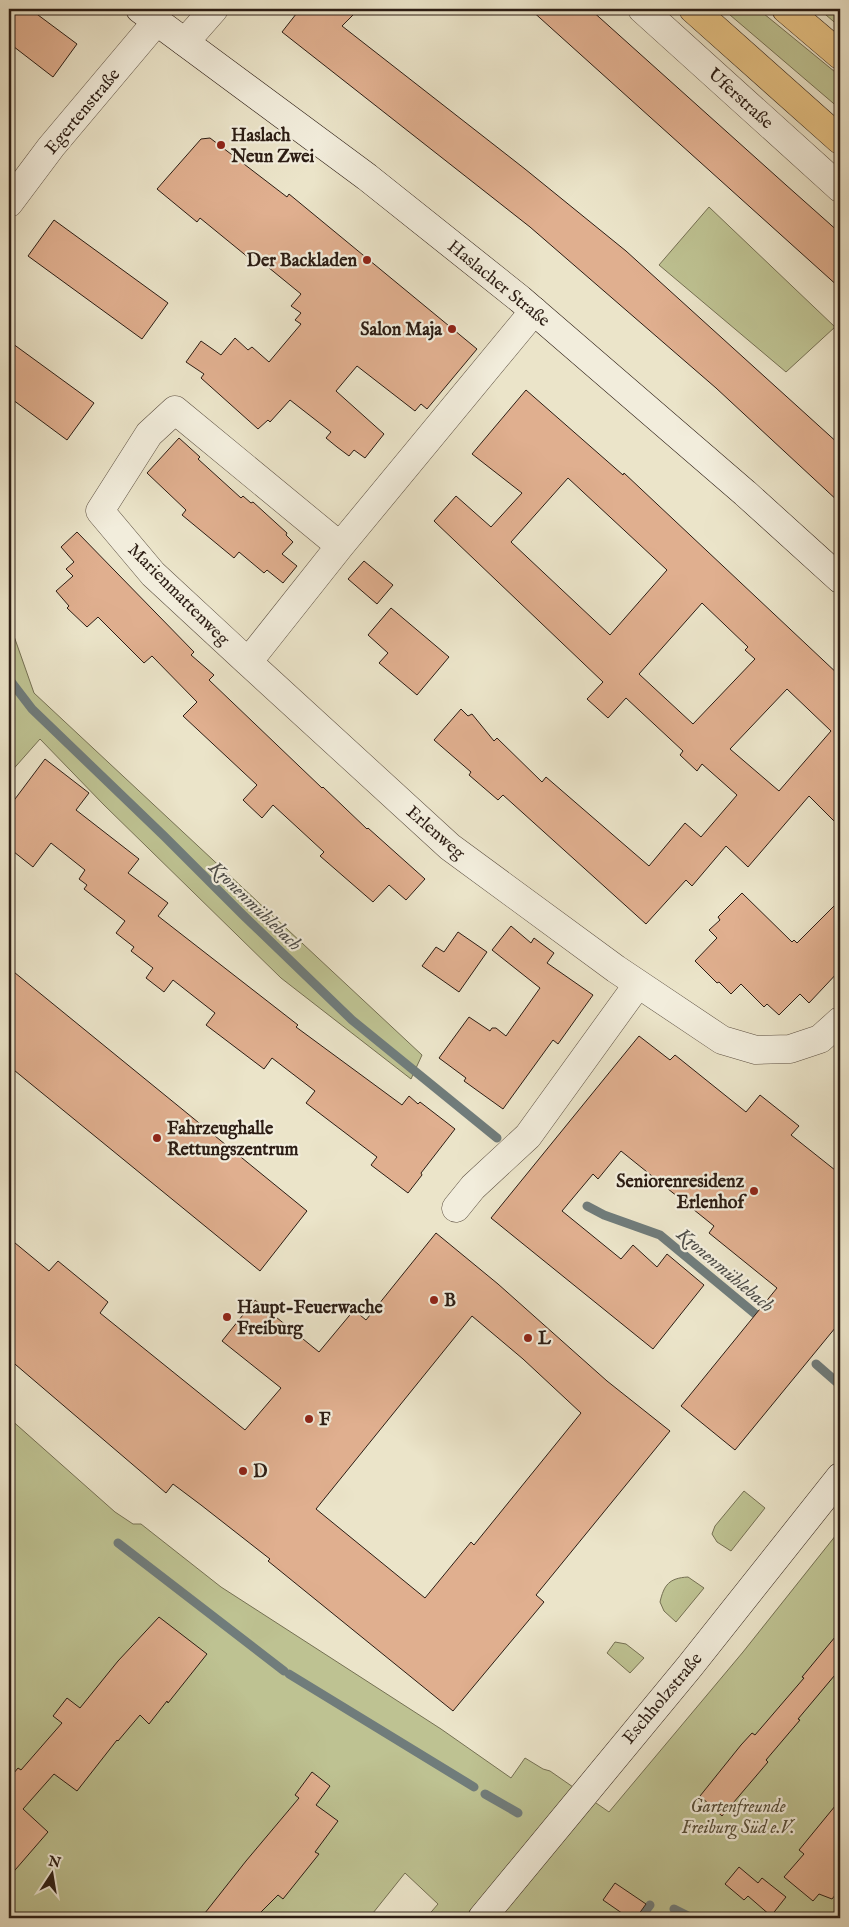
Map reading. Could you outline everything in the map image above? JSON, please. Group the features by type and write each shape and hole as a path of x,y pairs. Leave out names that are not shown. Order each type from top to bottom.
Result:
{"highway":[{"path":"693,9 840,140"},
{"path":"786,9 840,55"}],"street":[{"path":"185,42 214,9"},
{"name":"Uferstraße","path":"642,9 840,188"},
{"name":"Haslacher Straße","path":"149,15 367,177 534,311 745,493 840,579"},
{"name":"Egertenstraße","path":"9,203 149,15"},
{"path":"248,662 340,546 534,311"},
{"name":"Marienmattenweg","path":"248,662 153,574 100,510 150,434 175,410 340,546"},
{"name":"Erlenweg","path":"248,662 450,846 638,984 722,1040 756,1050 790,1049 820,1039 840,1021"},
{"path":"456,1208 474,1187 528,1136 638,984"},
{"name":"Eschholzstraße","path":"482,1918 690,1666 840,1477"}],"green space":[{"path":"723,9 758,9 840,76 840,109"},
{"path":"819,9 840,9 840,27"},
{"path":"709,207 835,327 786,372 659,265"},
{"path":"9,622 34,693 422,1055 411,1079 281,978 104,805 40,739 9,774"},
{"name":"Gartenfreunde Freiburg Süd e.V.","path":"9,1418 115,1512 133,1524 141,1524 221,1587 441,1729 511,1778 525,1758 550,1771 609,1812 743,1652 840,1530 840,1918 426,1918 438,1904 405,1873 369,1918 9,1918"},
{"path":"744,1491 765,1508 731,1551 717,1542 712,1534 715,1526"},
{"path":"688,1577 704,1588 676,1622 664,1611 660,1602 668,1584 676,1579"},
{"path":"615,1642 626,1644 644,1658 630,1673 607,1653"}],"building":[{"path":"9,9 30,9 77,44 53,77 9,43"},
{"path":"300,9 359,9 342,26 525,169 626,251 840,445 840,503 716,388 530,227 282,32"},
{"path":"530,9 590,9 840,233 840,288"},
{"path":"210,138 287,197 289,194 477,349 427,409 421,404 415,411 357,366 336,391 384,434 365,458 354,450 349,456 337,447 326,438 331,432 290,400 270,422 268,420 258,429 201,378 204,374 186,362 201,341 221,355 235,338 248,350 252,347 269,362 301,324 295,320 301,313 291,306 301,294 252,254 249,258 200,218 197,222 157,189 201,139"},
{"path":"54,220 168,303 142,339 28,256"},
{"path":"9,341 94,403 67,440 9,397"},
{"path":"526,390 623,475 624,473 840,676 840,827 809,796 748,867 726,846 692,886 686,880 646,924 503,795 498,800 469,775 471,772 434,740 461,709 468,716 472,714 494,741 497,738 542,782 546,777 649,866 685,823 701,837 737,795 702,764 697,771 680,755 683,751 626,698 608,718 587,699 603,682 434,521 456,496 491,527 522,493 472,454","holes":["568,478 667,570 610,635 511,542","702,603 748,647 745,650 755,659 693,724 639,674","787,689 831,731 779,791 730,749"]},
{"path":"179,438 200,457 198,459 241,498 243,496 251,503 253,502 287,533 286,535 293,542 282,554 297,566 283,583 267,570 264,573 239,552 234,558 182,515 186,510 147,473"},
{"path":"77,532 194,652 191,655 214,675 209,680 322,788 425,879 406,900 389,885 373,902 320,856 324,852 273,805 262,818 243,800 257,785 183,716 197,702 152,656 144,663 98,617 87,627 67,608 69,606 56,591 73,576 66,569 74,562 61,547"},
{"path":"364,561 393,585 377,604 348,579"},
{"path":"391,608 449,657 417,695 379,663 388,653 368,635"},
{"path":"45,759 89,793 76,810 139,859 128,873 168,903 158,916 298,1025 296,1027 402,1105 409,1096 418,1104 420,1102 455,1129 408,1193 371,1165 377,1157 306,1103 315,1091 272,1058 264,1069 206,1025 215,1013 173,980 164,992 146,978 153,968 131,951 134,947 116,933 125,921 84,889 87,885 79,879 85,870 51,843 33,867 9,848 9,807"},
{"path":"742,893 792,942 794,940 797,943 840,900 840,970 809,1003 800,994 779,1015 767,1004 764,1007 741,984 731,994 695,961 717,938 709,930 720,920 718,917"},
{"path":"511,926 531,943 534,938 554,953 547,963 593,995 558,1044 553,1040 503,1109 464,1081 466,1078 439,1058 469,1017 490,1031 492,1028 496,1028 506,1036 540,988 492,950"},
{"path":"458,932 487,952 459,992 422,966 436,947 444,952"},
{"name":"Fahrzeughalle Rettungszentrum","path":"9,968 307,1211 260,1271 9,1066"},
{"name":"Seniorenresidenz Erlenhof","path":"639,1036 670,1060 675,1055 746,1112 760,1095 799,1126 791,1135 840,1174 840,1322 735,1450 681,1406 777,1288 709,1233 714,1226 621,1151 598,1179 593,1174 562,1211 621,1259 633,1245 657,1267 667,1254 704,1285 653,1349 491,1218"},
{"path":"436,1233 498,1284 607,1381 670,1431 536,1595 544,1602 453,1711 268,1561 270,1559 201,1505 173,1484 166,1493 9,1359 9,1238 49,1271 58,1261 108,1302 100,1313 245,1430 281,1388 222,1341 255,1300 319,1352 354,1310 366,1320","holes":["472,1316 523,1359 581,1413 474,1545 471,1542 425,1598 316,1509"]},
{"path":"159,1617 207,1654 149,1724 140,1715 117,1740 77,1791 54,1774 23,1809 48,1832 9,1877 9,1779 18,1768 21,1770 62,1723 53,1716 67,1698 80,1708 118,1661"},
{"path":"840,1631 840,1669 766,1760 768,1762 722,1816 700,1796 741,1745 752,1733 755,1735 804,1678 802,1677"},
{"path":"312,1772 330,1786 316,1805 338,1821 315,1852 319,1854 283,1899 278,1895 255,1918 201,1918 299,1798 295,1795"},
{"path":"840,1800 840,1889 832,1899 819,1894 813,1901 784,1877 804,1854 799,1850"},
{"path":"739,1867 758,1883 762,1878 786,1897 771,1916 748,1896 744,1900 725,1884"},
{"path":"615,1883 646,1904 636,1918 629,1918 603,1900"}],"waterway":[{"name":"Kronenmühlebach","path":"9,679 32,709 352,1020 497,1138"},
{"name":"Kronenmühlebach","path":"587,1206 604,1215 660,1235 765,1322"},
{"name":"Kronenmühlebach","path":"816,1364 840,1385"},
{"path":"118,1543 284,1671"},
{"path":"289,1674 474,1787"},
{"path":"485,1794 518,1813"},
{"path":"640,1918 650,1905"},
{"path":"674,1909 692,1918"}],"place":[{"name":"Haslach Neun Zwei","path":"221,145"},
{"name":"Der Backladen","path":"367,260"},
{"name":"Salon Maja","path":"452,329"},
{"name":"Fahrzeughalle Rettungszentrum","path":"157,1138"},
{"name":"Seniorenresidenz Erlenhof","path":"754,1191"},
{"name":"B","path":"434,1300"},
{"name":"Haupt-Feuerwache Freiburg","path":"227,1317"},
{"name":"L","path":"528,1338"},
{"name":"F","path":"309,1419"},
{"name":"D","path":"243,1471"}]}
